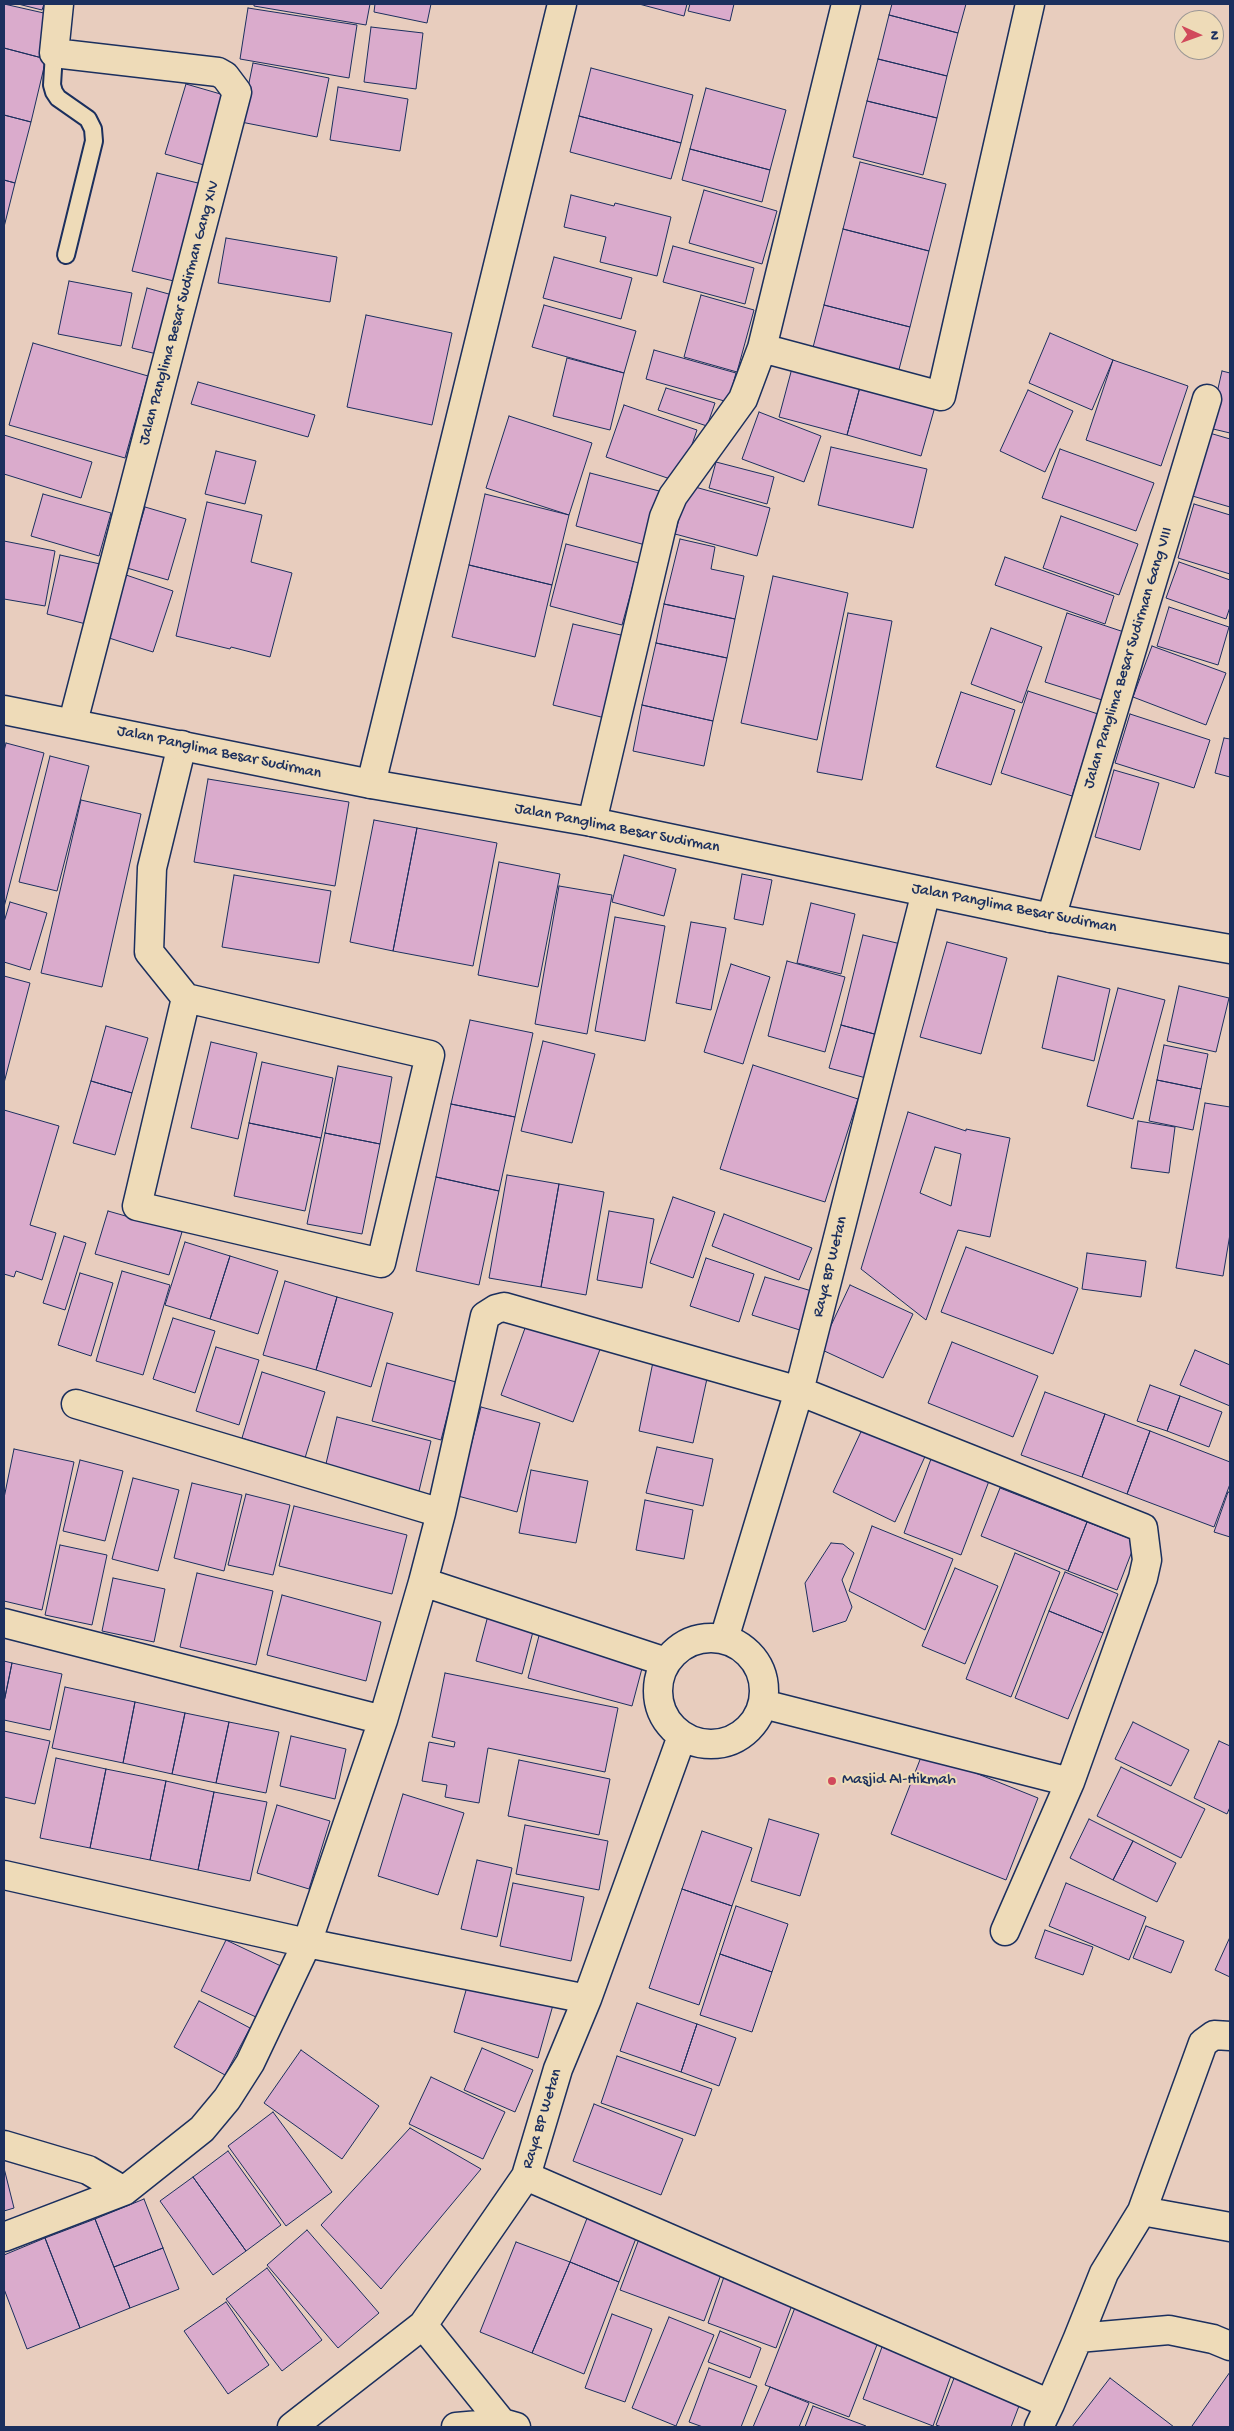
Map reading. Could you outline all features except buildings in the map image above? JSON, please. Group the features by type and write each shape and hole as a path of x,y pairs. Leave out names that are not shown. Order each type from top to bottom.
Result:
{"street":[{"path":"54,53 59,4"},
{"path":"371,784 562,4"},
{"path":"592,822 664,517 673,496 743,400 762,348 846,4"},
{"path":"762,348 941,396 1030,4"},
{"name":"Jalan Panglima Besar Sudirman Gang XIV","path":"54,53 218,72 226,76 237,92 73,722"},
{"name":"Jalan Panglima Besar Sudirman Gang VIII","path":"1051,918 1207,399"},
{"name":"Jalan Panglima Besar Sudirman","path":"4,710 73,722 371,784 592,822 1051,918 1230,949"},
{"path":"182,745 152,868 149,952 186,998 430,1054 381,1263 137,1206 186,998"},
{"name":"Raya BP Wetan","path":"724,1638 800,1392 926,892"},
{"path":"4,2237 124,2191 202,2130 227,2099 250,2064 307,1943 383,1720 424,1582 485,1316 496,1309 504,1307 800,1392 1143,1528 1147,1560 1143,1578 1070,1782 1005,1931"},
{"path":"76,1404 441,1513"},
{"path":"424,1582 666,1662"},
{"path":"4,1623 383,1720"},
{"path":"708,1637 724,1638 740,1645 752,1656 764,1687 763,1704 756,1720 745,1733 730,1741 714,1744 697,1743 682,1736 669,1725 661,1711 657,1694 659,1677 666,1662 677,1648 691,1640 708,1637"},
{"path":"763,1704 1070,1782"},
{"name":"Raya BP Wetan","path":"292,2427 423,2325 526,2176 558,2069 587,1999 682,1736"},
{"path":"4,1875 307,1943 587,1999"},
{"path":"526,2176 1045,2416 1104,2273 1142,2212 1203,2043 1214,2035 1230,2036"},
{"path":"4,2144 88,2170 124,2191"},
{"path":"1142,2212 1230,2227"},
{"path":"423,2325 509,2425"},
{"path":"1078,2338 1169,2330 1213,2339 1230,2346"},
{"path":"456,2427 509,2425"}],"lane":[{"path":"54,53 52,85 54,92 58,98 88,119 93,129 94,141 66,255"}],"place":[{"name":"Masjid Al-Hikmah","path":"832,1781"}]}
